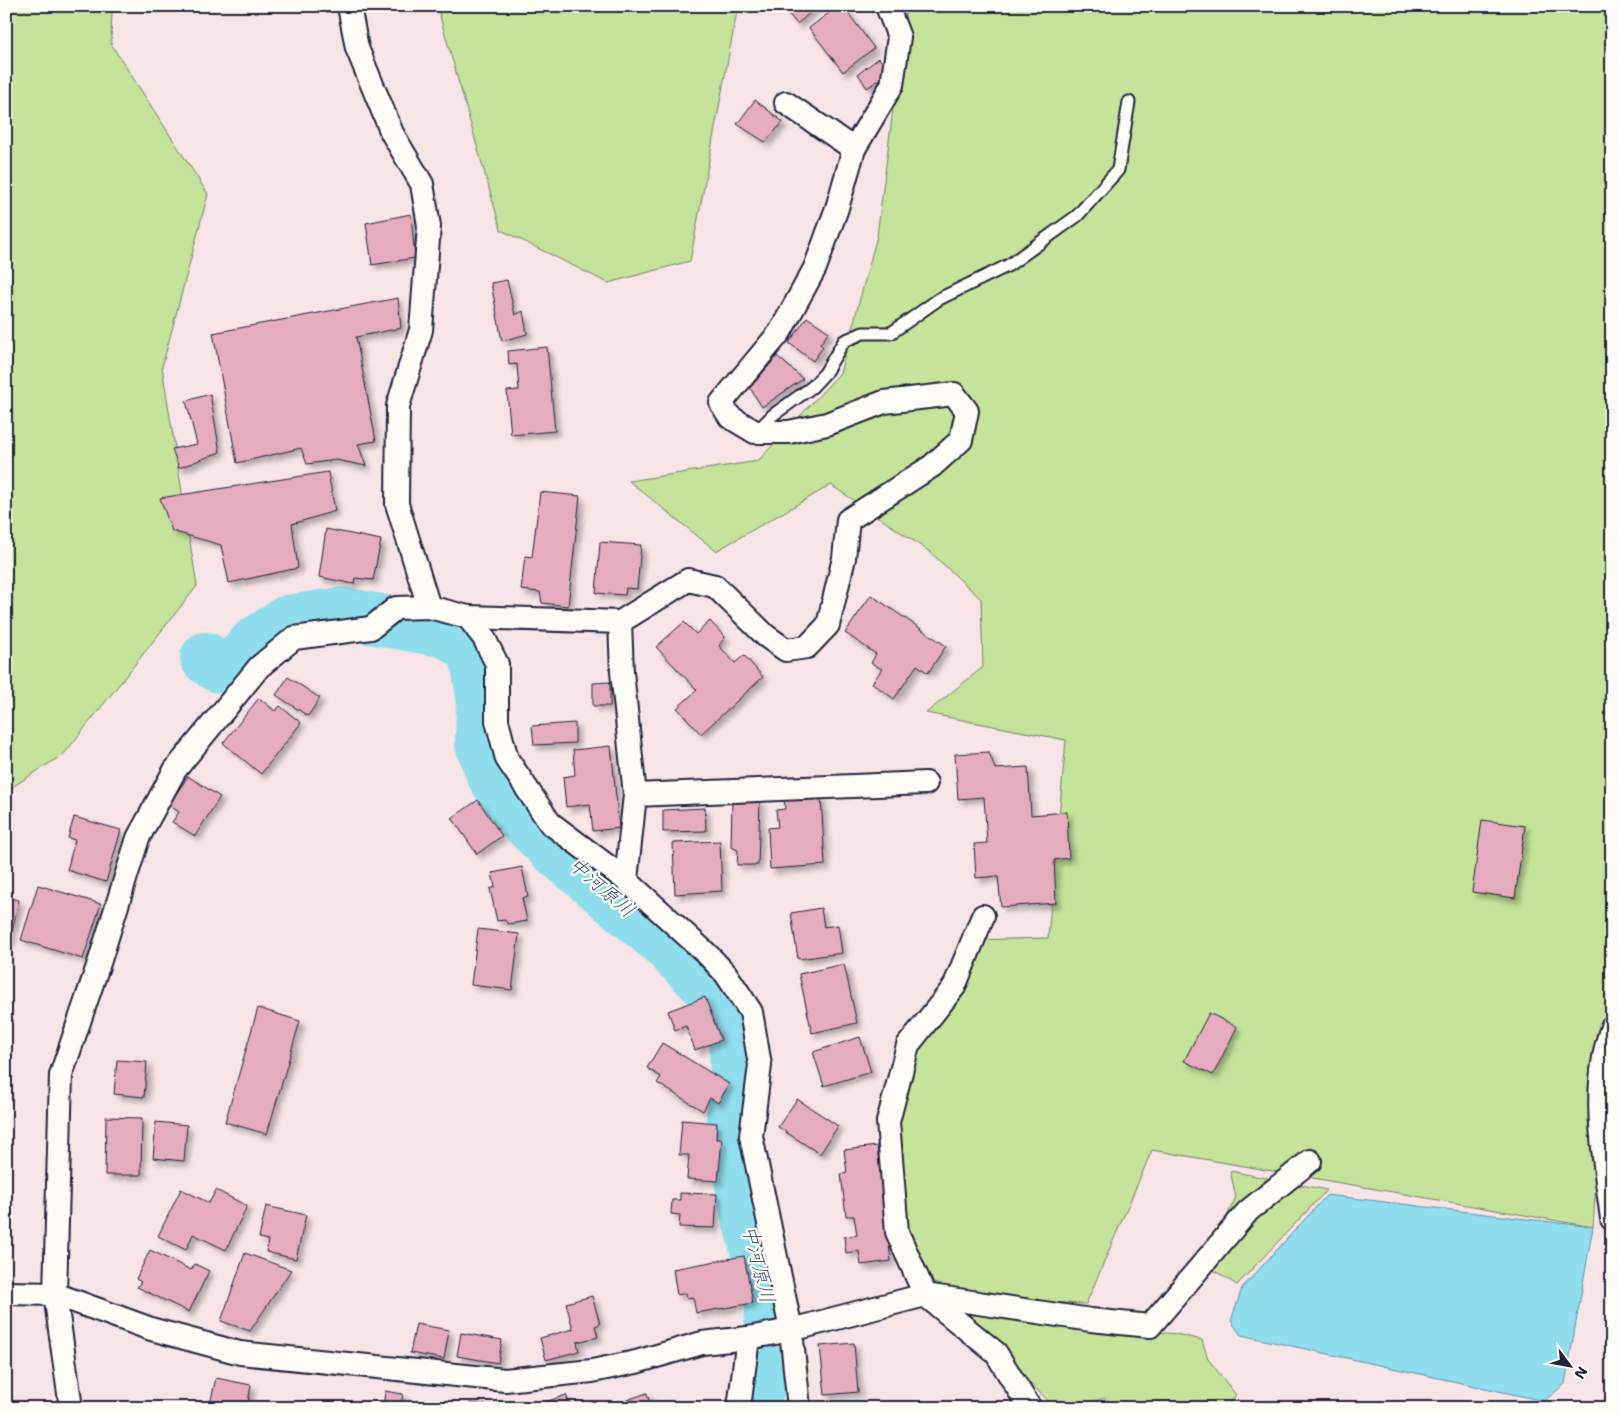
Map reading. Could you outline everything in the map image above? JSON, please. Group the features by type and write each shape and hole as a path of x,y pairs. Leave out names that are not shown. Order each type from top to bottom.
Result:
{"street":[{"path":"349,6 357,48 392,134 422,184 430,226 421,330 398,406 397,504 429,606"},
{"path":"71,1408 55,1294 61,1075 100,960 138,838 175,770 259,667 294,638 371,628 396,608 429,606 468,617 620,622 688,580 715,586 766,636 786,650 807,647 828,625 844,558 848,520 932,466 961,440 967,412 954,394 884,402 827,424 789,432 756,432 730,417 721,403 780,332 815,268 837,208 854,149 892,85 899,37 887,6"},
{"path":"786,102 854,149"},
{"path":"468,617 484,638 498,664 497,721 507,759 550,823 626,880 707,954 726,974 751,1012 760,1065 751,1136 791,1330 800,1408"},
{"path":"620,622 622,672 635,795 626,880"},
{"path":"635,795 926,783"},
{"path":"983,916 954,987 908,1045 888,1122 897,1232 924,1295 996,1352 1030,1408"},
{"path":"1612,1027 1605,1046 1598,1114 1612,1219"},
{"path":"6,1293 55,1294 151,1329 240,1353 505,1380 592,1371 636,1362 702,1343 748,1338 791,1330 924,1295 1091,1320 1150,1326 1248,1211 1310,1161"},
{"path":"739,1408 748,1338"}],"lane":[{"path":"756,432 773,415 812,387 825,373 844,341 863,333 891,334 939,300 1009,265 1077,216 1118,170 1129,102"}],"green space":[{"path":"6,6 112,6 111,44 208,194 162,367 197,586 64,754 6,791"},
{"path":"437,6 738,6 690,261 608,283 501,230"},
{"path":"906,6 1612,6 1612,1037 1604,1063 1593,1227 1152,1150 1086,1304 935,1297 892,1181 899,1081 973,940 1048,938 1066,740 926,713 983,667 981,599 930,552 831,485 716,551 629,481 758,461 840,373 877,236"},
{"path":"1230,1171 1327,1190 1237,1285 1204,1264 1236,1197"},
{"path":"966,1310 1176,1334 1202,1340 1208,1359 1236,1395 1226,1408 1119,1408 1104,1398 1074,1408 1056,1408 1016,1370"}],"water":[{"path":"1327,1195 1593,1227 1565,1384 1544,1401 1241,1335 1231,1321 1242,1288"}],"building":[{"path":"782,6 818,6 797,24"},
{"path":"838,6 843,6 874,48 843,72 809,28"},
{"path":"879,58 889,73 867,88 858,74"},
{"path":"755,100 783,122 765,142 737,124"},
{"path":"411,214 415,258 372,265 366,223"},
{"path":"507,280 515,315 523,311 527,334 502,341 491,283"},
{"path":"398,298 401,328 356,337 376,441 358,444 366,466 336,460 307,464 301,448 237,463 213,333"},
{"path":"807,317 829,332 820,344 823,347 813,361 789,343"},
{"path":"547,347 555,431 511,435 507,391 519,390 517,364 509,365 508,351"},
{"path":"777,356 803,379 762,407 750,388"},
{"path":"210,394 220,452 179,468 172,449 197,444 186,401"},
{"path":"328,472 335,511 292,524 298,568 229,583 221,545 172,531 160,498"},
{"path":"540,492 580,496 568,606 542,603 540,592 521,590 525,556 532,557"},
{"path":"326,529 381,540 373,580 355,578 354,584 319,577"},
{"path":"600,542 641,545 637,589 626,588 625,595 596,593"},
{"path":"871,595 946,646 928,673 917,665 894,699 872,683 882,669 871,663 876,654 845,633"},
{"path":"710,621 725,637 719,646 735,663 744,655 763,677 701,734 677,708 697,690 656,647 684,622 696,634"},
{"path":"288,677 320,698 308,716 276,695"},
{"path":"610,682 610,706 593,706 593,683"},
{"path":"259,698 275,711 280,706 301,723 261,774 223,743"},
{"path":"575,723 575,743 534,745 532,726"},
{"path":"611,746 619,828 593,831 590,804 566,807 563,777 575,775 573,750"},
{"path":"989,752 995,769 1028,767 1031,815 1067,812 1069,858 1054,860 1056,903 1001,907 998,876 976,878 974,844 987,843 984,797 958,799 955,754"},
{"path":"188,776 220,797 195,836 172,822 179,812 169,805"},
{"path":"821,797 825,865 770,869 768,828 778,827 776,810 785,809 784,800"},
{"path":"478,800 502,836 477,854 452,818"},
{"path":"732,800 760,800 758,865 737,865 738,850 731,847"},
{"path":"705,808 706,831 663,832 663,810"},
{"path":"74,817 121,830 106,882 67,870 75,840 68,838"},
{"path":"1482,820 1525,826 1515,898 1472,892"},
{"path":"720,841 722,891 675,894 673,843"},
{"path":"522,867 528,897 522,898 527,921 508,924 505,920 497,921 490,889 495,887 492,873"},
{"path":"38,885 101,904 83,959 21,940"},
{"path":"6,897 19,900 9,944 6,943"},
{"path":"821,908 824,927 838,925 842,953 798,959 791,913"},
{"path":"478,929 519,934 512,990 471,985"},
{"path":"844,964 857,1023 812,1033 799,974"},
{"path":"705,997 721,1040 695,1050 686,1026 675,1030 668,1011"},
{"path":"258,1008 300,1021 267,1134 225,1122"},
{"path":"1209,1013 1237,1027 1213,1075 1184,1061"},
{"path":"860,1037 871,1072 824,1086 813,1052"},
{"path":"662,1043 729,1084 718,1103 710,1098 703,1111 657,1083 661,1077 647,1068"},
{"path":"117,1060 147,1062 144,1097 114,1094"},
{"path":"797,1099 838,1126 820,1154 778,1127"},
{"path":"106,1117 142,1118 141,1175 105,1175"},
{"path":"682,1120 717,1123 716,1139 722,1139 718,1181 687,1179 689,1155 679,1155"},
{"path":"156,1122 187,1125 184,1161 153,1158"},
{"path":"877,1146 891,1261 861,1265 859,1251 846,1253 844,1237 857,1235 854,1216 846,1216 841,1174 847,1173 844,1150"},
{"path":"181,1189 209,1203 216,1190 247,1206 226,1250 193,1234 186,1250 158,1236"},
{"path":"680,1193 717,1194 715,1228 679,1227 680,1215 671,1214 672,1200 680,1200"},
{"path":"266,1206 306,1215 296,1259 266,1252 268,1240 259,1238"},
{"path":"150,1250 191,1270 195,1264 209,1271 189,1312 137,1287 141,1282 136,1279"},
{"path":"245,1253 291,1270 250,1331 221,1321"},
{"path":"744,1256 753,1303 696,1313 693,1297 687,1298 686,1293 677,1295 673,1269"},
{"path":"592,1296 600,1324 595,1326 598,1337 577,1342 579,1351 546,1360 540,1338 573,1329 566,1303"},
{"path":"416,1324 449,1330 444,1359 410,1353"},
{"path":"461,1333 502,1340 498,1363 457,1356"},
{"path":"854,1343 858,1392 825,1395 820,1346"},
{"path":"216,1378 251,1385 247,1408 209,1408"},
{"path":"385,1391 403,1394 401,1406 414,1408 383,1408"},
{"path":"647,1393 651,1408 604,1408"},
{"path":"566,1395 571,1408 527,1408"},
{"path":"470,1403 505,1406 505,1408 469,1408"}],"waterway":[{"name":"中河原川","path":"206,658 217,666 231,669 255,643 288,621 342,613 446,632 470,646 476,659 482,697 481,744 493,776 522,818 554,849 662,940 723,1001 735,1035 736,1080 731,1131 744,1204 771,1307 769,1352 753,1408"}]}
